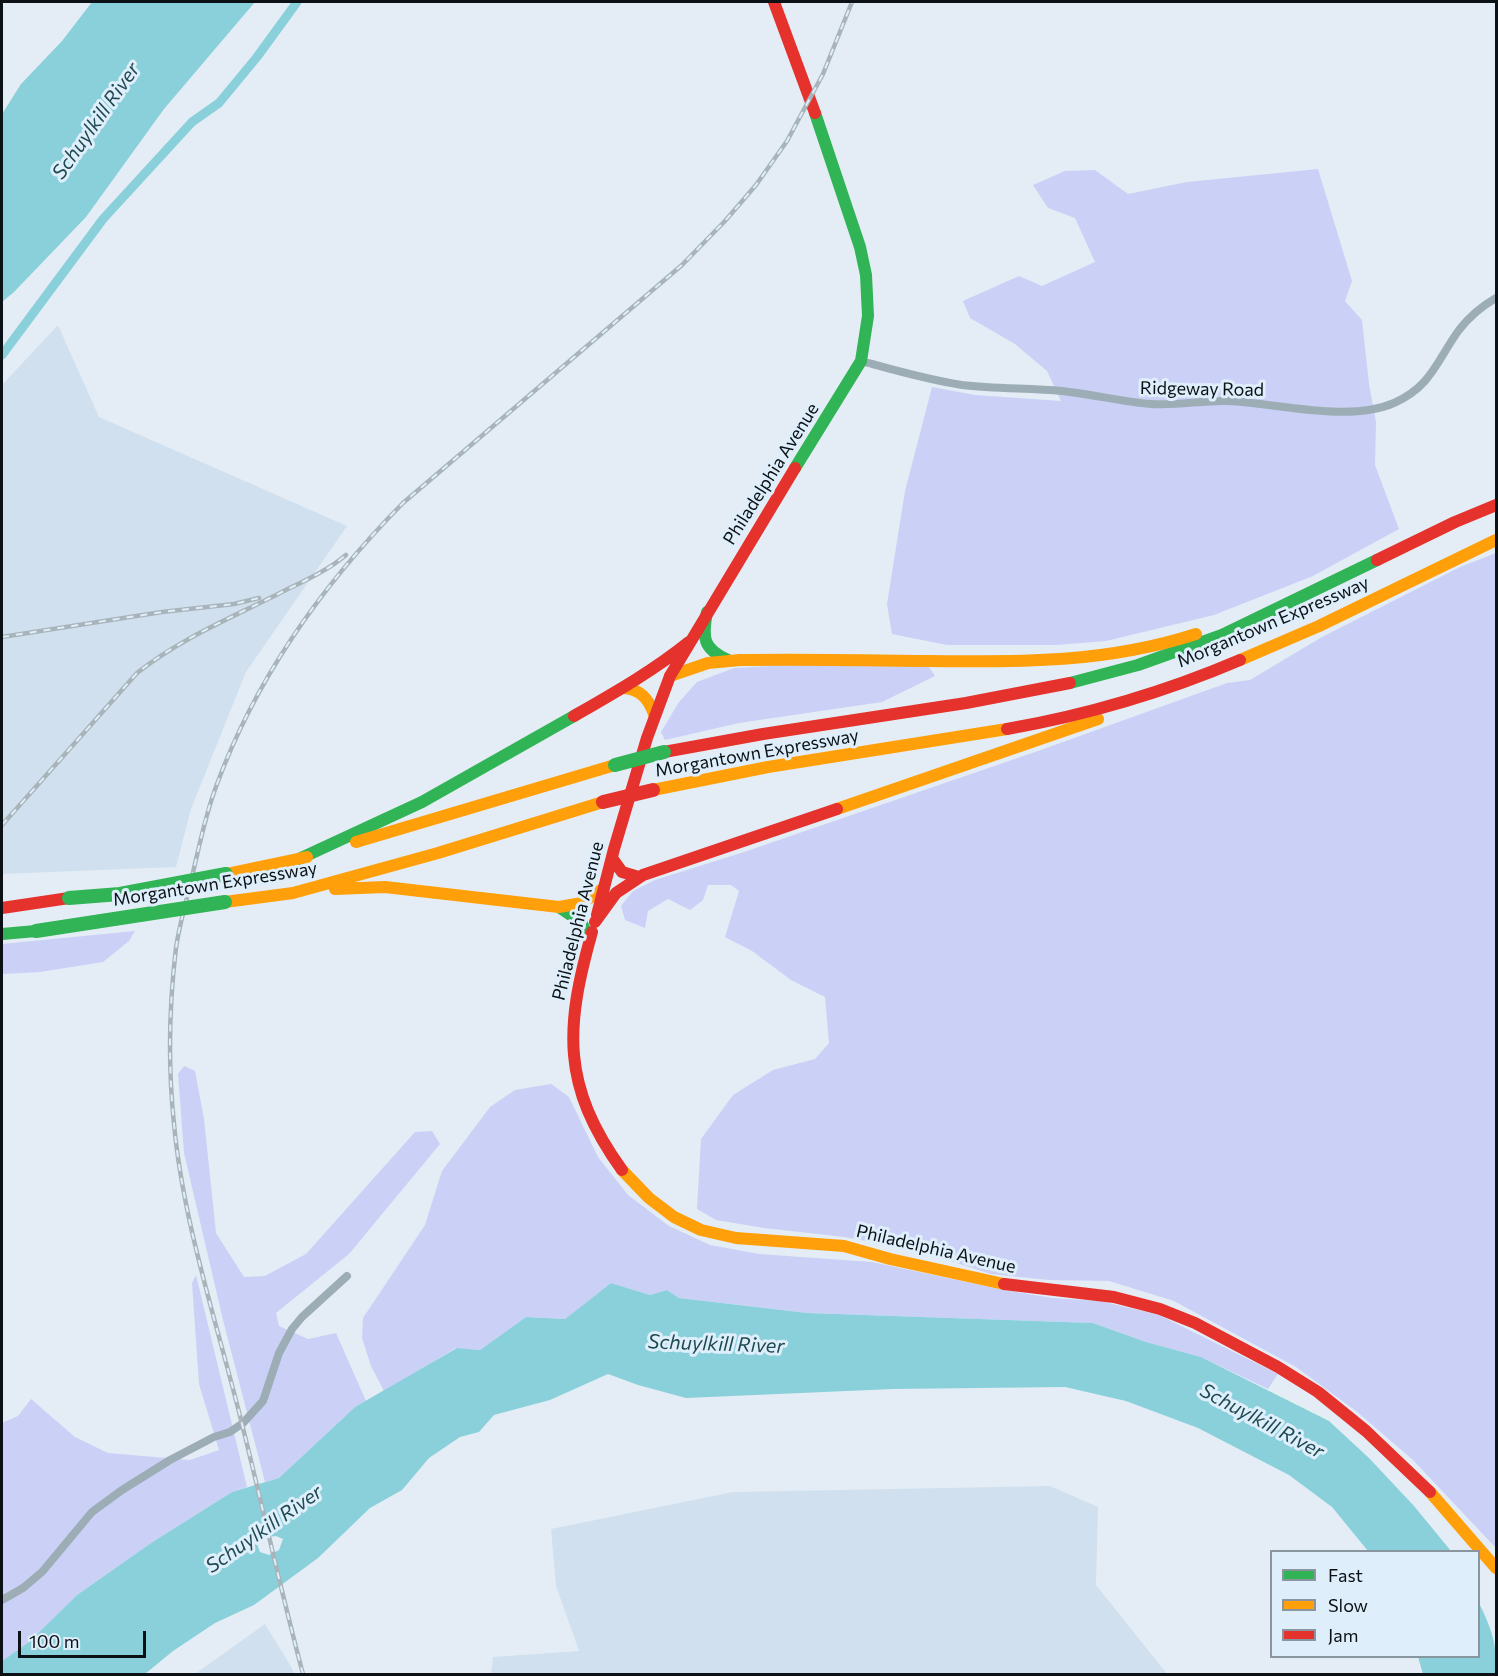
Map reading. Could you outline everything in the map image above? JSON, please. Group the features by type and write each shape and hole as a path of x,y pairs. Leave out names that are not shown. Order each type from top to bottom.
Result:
{"main road":[{"name":"Philadelphia Avenue","path":"774,2 810,98 864,257 869,291 868,321 861,361 689,642 670,676 654,714 578,982 572,1033 574,1064 580,1092 600,1139 611,1156 646,1194 669,1213 689,1224 717,1234 735,1238 842,1246 885,1258 1003,1284 1050,1291 1097,1294 1171,1313 1280,1369 1337,1407 1388,1451 1497,1568"},
{"name":"Morgantown Expressway","path":"2,908 69,898 120,894 299,859 664,752 763,734 966,704 1056,687 1138,665 1222,635 1455,522 1497,505"},
{"name":"Morgantown Expressway","path":"2,934 293,893 438,854 603,802 653,790 768,766 948,740 1063,719 1150,694 1236,662 1319,626 1497,540"},
{"path":"670,676 698,666 731,661 1075,660 1121,653 1183,639 1303,595"},
{"path":"707,612 703,632 706,645 717,656 731,661"},
{"path":"595,922 616,893 639,877 1201,683 1319,626"},
{"path":"299,859 422,802 623,688 654,669 689,642"},
{"path":"623,688 630,688 643,694 650,702 654,714"},
{"path":"612,858 620,872 639,877"},
{"path":"293,893 357,887 385,887 559,907 582,903 604,888"},
{"path":"559,907 582,922 590,939"}],"street":[{"name":"Ridgeway Road","path":"861,361 956,384 1062,391 1152,404 1228,401 1363,411 1397,402 1419,387 1440,363 1464,324 1480,308 1497,298"},
{"path":"2,1600 23,1588 42,1572 92,1512 170,1460 230,1432 243,1423 263,1401 279,1353 292,1329 347,1276"}],"shaded area":[{"path":"1318,169 1352,281 1345,301 1362,320 1376,422 1375,465 1399,529 1313,576 1214,615 1106,641 1057,645 947,645 892,634 887,604 905,491 932,387 975,395 1061,401 1047,371 1015,344 970,318 963,301 1019,276 1042,286 1095,262 1075,218 1048,208 1033,185 1065,171 1095,170 1128,194 1187,182"},
{"path":"58,325 99,417 347,526 246,672 191,809 176,867 2,874 2,385"},
{"path":"1496,553 1496,1548 1413,1460 1356,1411 1296,1367 1174,1301 1109,1281 1049,1280 991,1274 916,1250 844,1237 716,1220 697,1209 701,1139 733,1095 773,1070 815,1059 829,1043 825,997 791,980 752,951 725,937 739,891 731,885 708,885 703,900 690,910 668,899 648,911 645,928 625,920 621,906 633,891 655,880 744,852 1038,751 1227,683 1250,680 1322,637 1460,567"},
{"path":"790,665 929,667 935,676 882,702 739,723 665,740 661,732 679,702 697,682 734,668"},
{"path":"135,931 129,941 103,962 40,972 2,974 2,944"},
{"path":"184,1066 195,1071 204,1119 216,1233 244,1277 265,1276 306,1254 415,1132 432,1131 440,1144 349,1254 276,1313 279,1326 308,1339 336,1333 366,1401 355,1407 279,1478 265,1482 223,1320 184,1153 178,1074"},
{"path":"551,1084 569,1097 598,1157 628,1195 669,1226 710,1245 759,1254 872,1262 999,1289 1052,1298 1100,1301 1159,1315 1278,1374 1268,1389 1201,1357 1146,1342 1093,1323 807,1313 679,1298 667,1290 650,1295 611,1283 565,1319 526,1317 480,1350 456,1348 384,1391 371,1366 362,1338 363,1318 425,1225 442,1171 490,1107 515,1090"},
{"path":"196,1275 247,1487 232,1492 151,1543 77,1595 29,1642 2,1661 2,1423 18,1416 31,1399 75,1437 108,1453 190,1460 219,1450 199,1384 192,1283"},
{"path":"1050,1486 1098,1507 1096,1585 1167,1674 491,1674 493,1657 579,1651 556,1586 551,1529 733,1492"},
{"path":"265,1624 294,1674 195,1674"}],"water":[{"name":"Schuylkill River","path":"92,2 255,2 164,109 86,217 2,302 2,114 21,84 62,41"},
{"name":"Schuylkill River","path":"611,1283 650,1295 667,1290 679,1298 807,1313 1093,1323 1146,1342 1201,1357 1329,1421 1369,1458 1414,1506 1450,1550 1367,1550 1332,1507 1289,1475 1198,1428 1126,1401 1065,1387 893,1389 686,1398 608,1374 550,1400 494,1415 479,1432 460,1437 429,1458 402,1490 370,1508 318,1558 254,1605 215,1623 173,1651 145,1674 2,1674 2,1661 29,1642 77,1595 151,1543 232,1492 279,1478 355,1407 457,1348 480,1350 526,1317 565,1319","holes":["276,1536 283,1539 279,1550 269,1555 260,1552 257,1544 260,1538"]},
{"path":"1480,1605 1493,1637 1496,1674 1423,1674 1418,1658 1480,1658"}],"waterway":[{"path":"2,355 103,219 192,122 219,103 257,57 297,2"}],"railway":[{"path":"303,1674 239,1412 192,1233 178,1160 174,1124 170,1036 176,948 202,832 213,796 233,744 272,669 295,633 346,566 403,503 682,265 725,221 756,185 787,141 823,74 852,2"},
{"path":"2,825 137,673 171,649 315,575 346,555"},
{"path":"2,637 162,612 234,604 259,598"}],"traffic: fast":[{"path":"795,468 861,361 868,316 866,275 860,247 815,113"},
{"path":"1070,683 1138,665 1222,635 1377,560"},
{"path":"707,612 706,642 713,652 728,660"},
{"path":"299,859 422,802 574,716"},
{"path":"615,765 664,752"},
{"path":"69,898 120,894 226,874"},
{"path":"36,931 225,902"},
{"path":"559,907 581,922 590,939"},
{"path":"2,934 36,931"}],"traffic: slow":[{"path":"1240,660 1319,626 1496,540"},
{"path":"670,676 708,663 740,660 1025,661 1059,659 1127,651 1196,634"},
{"path":"623,688 643,695 654,714"},
{"path":"837,809 1098,719"},
{"path":"653,790 768,767 1007,729"},
{"path":"356,842 615,765"},
{"path":"225,902 293,893 438,853 603,802"},
{"path":"226,874 307,857"},
{"path":"335,889 385,887 559,907 582,903 604,888"},
{"path":"622,1170 649,1198 674,1217 701,1230 736,1238 844,1246 890,1259 1004,1284"},
{"path":"1430,1492 1496,1568"}],"traffic: jam":[{"path":"774,2 815,113"},
{"path":"597,915 647,738 670,676 795,468"},
{"path":"1377,560 1496,505"},
{"path":"574,716 647,672 689,642"},
{"path":"1007,729 1067,717 1125,701 1240,660"},
{"path":"664,752 763,734 966,703 1070,683"},
{"path":"603,802 653,790"},
{"path":"595,922 616,893 643,875 837,809"},
{"path":"612,858 622,872 639,877"},
{"path":"2,908 69,898"},
{"path":"592,932 577,998 574,1055 579,1083 588,1110 602,1139 622,1170"},
{"path":"1004,1284 1114,1297 1160,1309 1195,1323 1278,1367 1318,1392 1366,1431 1430,1492"}]}
